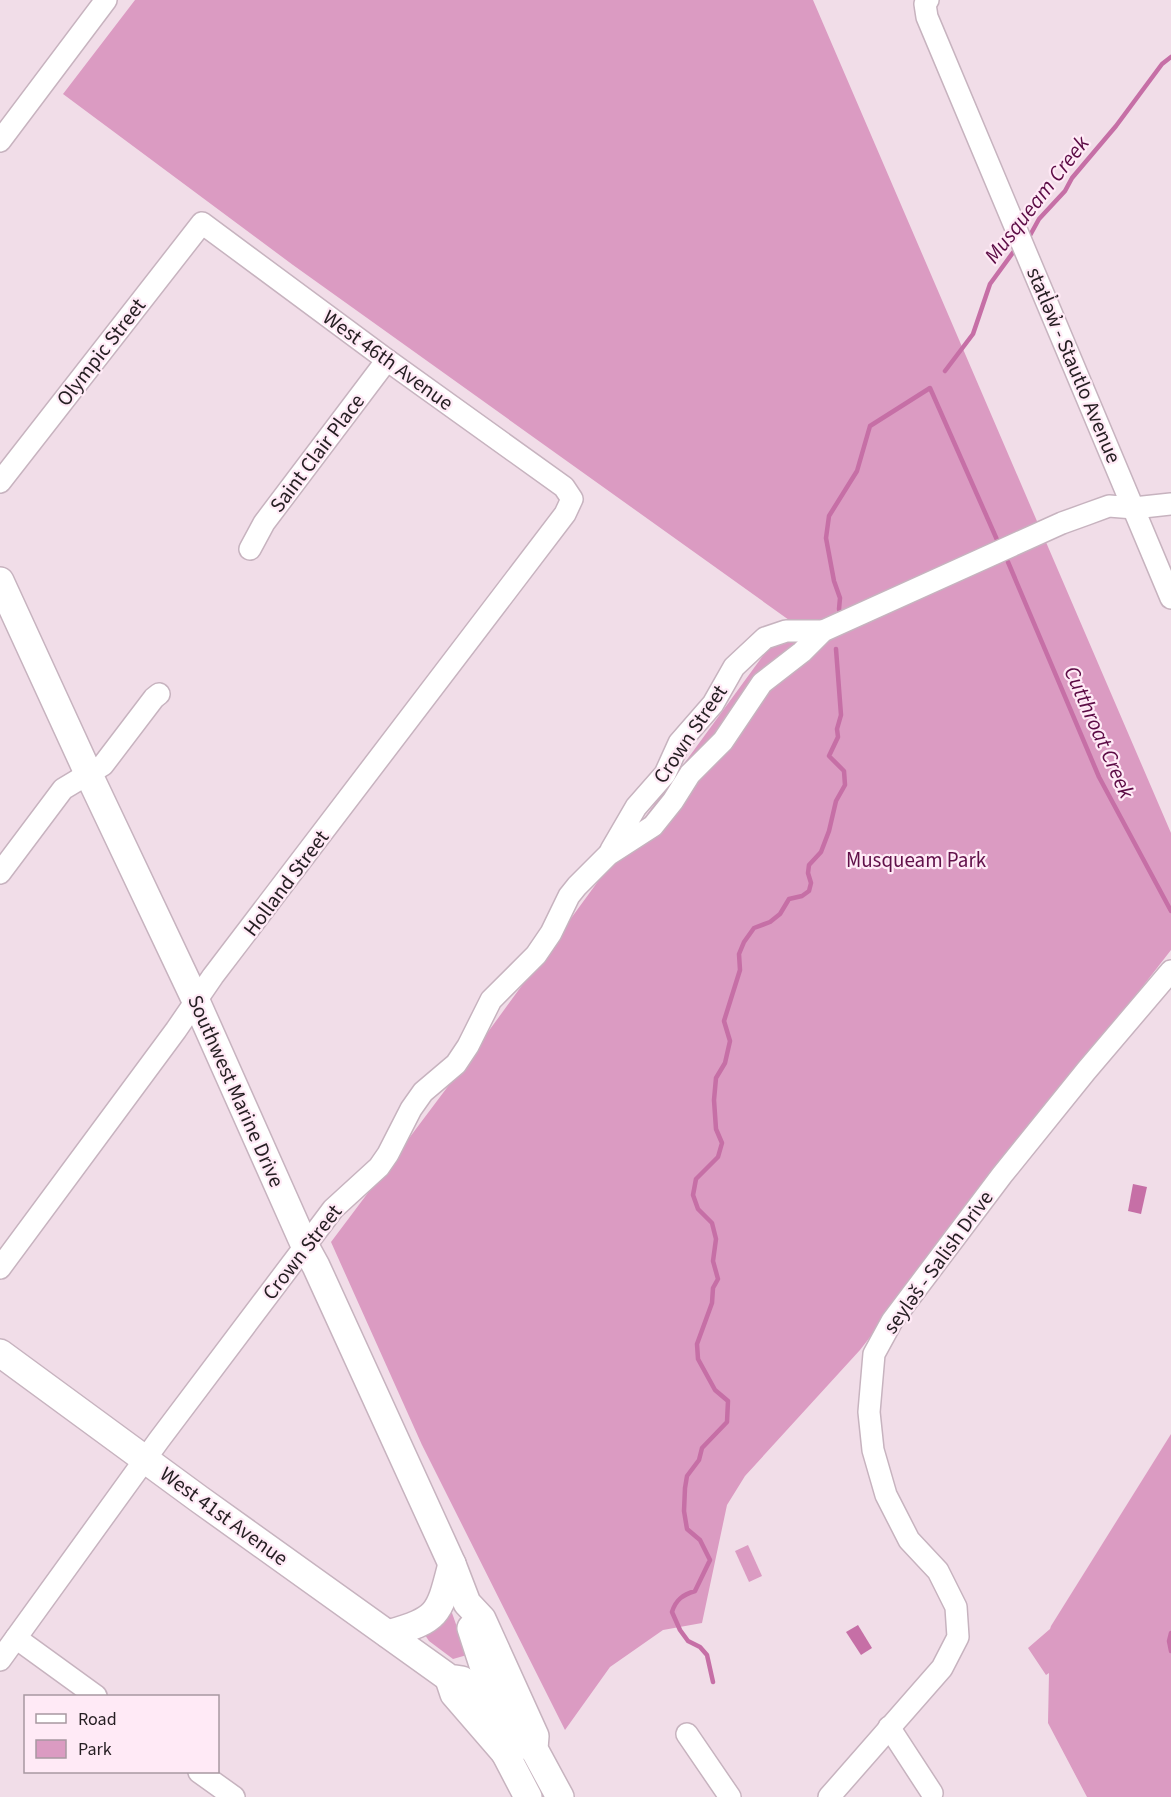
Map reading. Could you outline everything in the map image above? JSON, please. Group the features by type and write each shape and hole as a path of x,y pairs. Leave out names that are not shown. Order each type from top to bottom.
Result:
{"main road":[{"name":"Southwest Marine Drive","path":"0,581 196,1000 305,1246 452,1564 467,1603 468,1620 498,1710 505,1753 528,1797"},
{"name":"West 41st Avenue","path":"0,1353 449,1678 462,1680 498,1710 524,1744 534,1749"},
{"path":"388,1634 416,1626 434,1616 443,1599 452,1564"},
{"name":"Southwest Marine Drive","path":"467,1603 482,1619 535,1736 534,1749 560,1797"},
{"name":"West 41st Avenue","path":"449,1678 454,1694 505,1753"}],"street":[{"path":"0,141 106,0"},
{"name":"statl̓əw̓ - Stautlo Avenue","path":"928,0 925,4 927,17 1171,598"},
{"name":"West 46th Avenue","path":"202,223 564,487 572,499"},
{"name":"Olympic Street","path":"0,482 202,223"},
{"name":"Saint Clair Place","path":"250,549 264,523 387,360"},
{"name":"Holland Street","path":"0,1268 196,1000 558,524 572,499"},
{"name":"Crown Street","path":"608,855 653,826 674,801 690,774 723,741 762,683 802,652 823,632 1062,523 1109,506 1134,508 1171,504"},
{"name":"Crown Street","path":"0,1660 145,1459 333,1209 380,1167 411,1109 423,1092 456,1064 468,1046 491,1000 536,955 551,933 569,896 608,855 636,807 665,774 679,743 713,704 734,667 765,638 786,631 823,632"},
{"path":"0,873 63,789 103,765 159,694"},
{"name":"seyləš - Salish Drive","path":"829,1797 942,1668 958,1637 956,1607 938,1572 909,1540 886,1495 879,1472 873,1450 868,1412 874,1354 892,1321 1002,1175 1171,971"},
{"path":"16,1638 95,1695"},
{"path":"889,1727 932,1792"},
{"path":"687,1734 730,1797"},
{"path":"200,1773 234,1797"}],"green space":[{"name":"Musqueam Park","path":"135,0 813,0 1171,833 1171,950 860,1350 745,1476 727,1505 702,1623 663,1630 610,1667 565,1730 422,1445 331,1242 458,1073 789,620 293,265 63,94"},
{"path":"1171,1434 1171,1797 1087,1797 1048,1723 1049,1673 1046,1675 1028,1648 1050,1629"},
{"path":"748,1545 762,1576 749,1582 735,1551"},
{"path":"447,1612 452,1613 467,1655 453,1659 429,1641 423,1632"}],"shaded area":[{"path":"1133,1184 1147,1187 1141,1214 1128,1211"},
{"path":"858,1625 872,1648 861,1655 846,1632"}],"waterway":[{"name":"Musqueam Creek","path":"1028,239 1039,219 1065,191 1072,178 1116,126 1162,64 1171,57"},
{"name":"Musqueam Creek","path":"945,371 973,334 990,284 1017,247"},
{"name":"Musqueam Creek","path":"841,616 840,598 834,581 826,538 829,516 857,471 870,426 930,388 998,542"},
{"name":"Cutthroat Creek","path":"1008,562 1099,777 1171,911"},
{"name":"Musqueam Creek","path":"713,1682 707,1655 700,1647 688,1641 672,1612 680,1598 695,1591 710,1560 700,1540 687,1529 684,1511 687,1476 699,1460 702,1448 727,1422 728,1401 715,1390 698,1359 697,1344 712,1303 713,1288 718,1279 713,1261 716,1239 712,1223 698,1209 693,1195 696,1179 718,1157 722,1143 716,1129 714,1100 716,1078 725,1063 730,1041 724,1021 740,970 739,954 754,928 770,922 780,914 789,899 802,896 809,891 811,883 808,873 809,865 821,852 836,801 845,785 844,771 829,756 838,737 837,729 841,715 836,649"},
{"name":"Cutthroat Creek","path":"1171,1633 1169,1641 1171,1651"}]}
